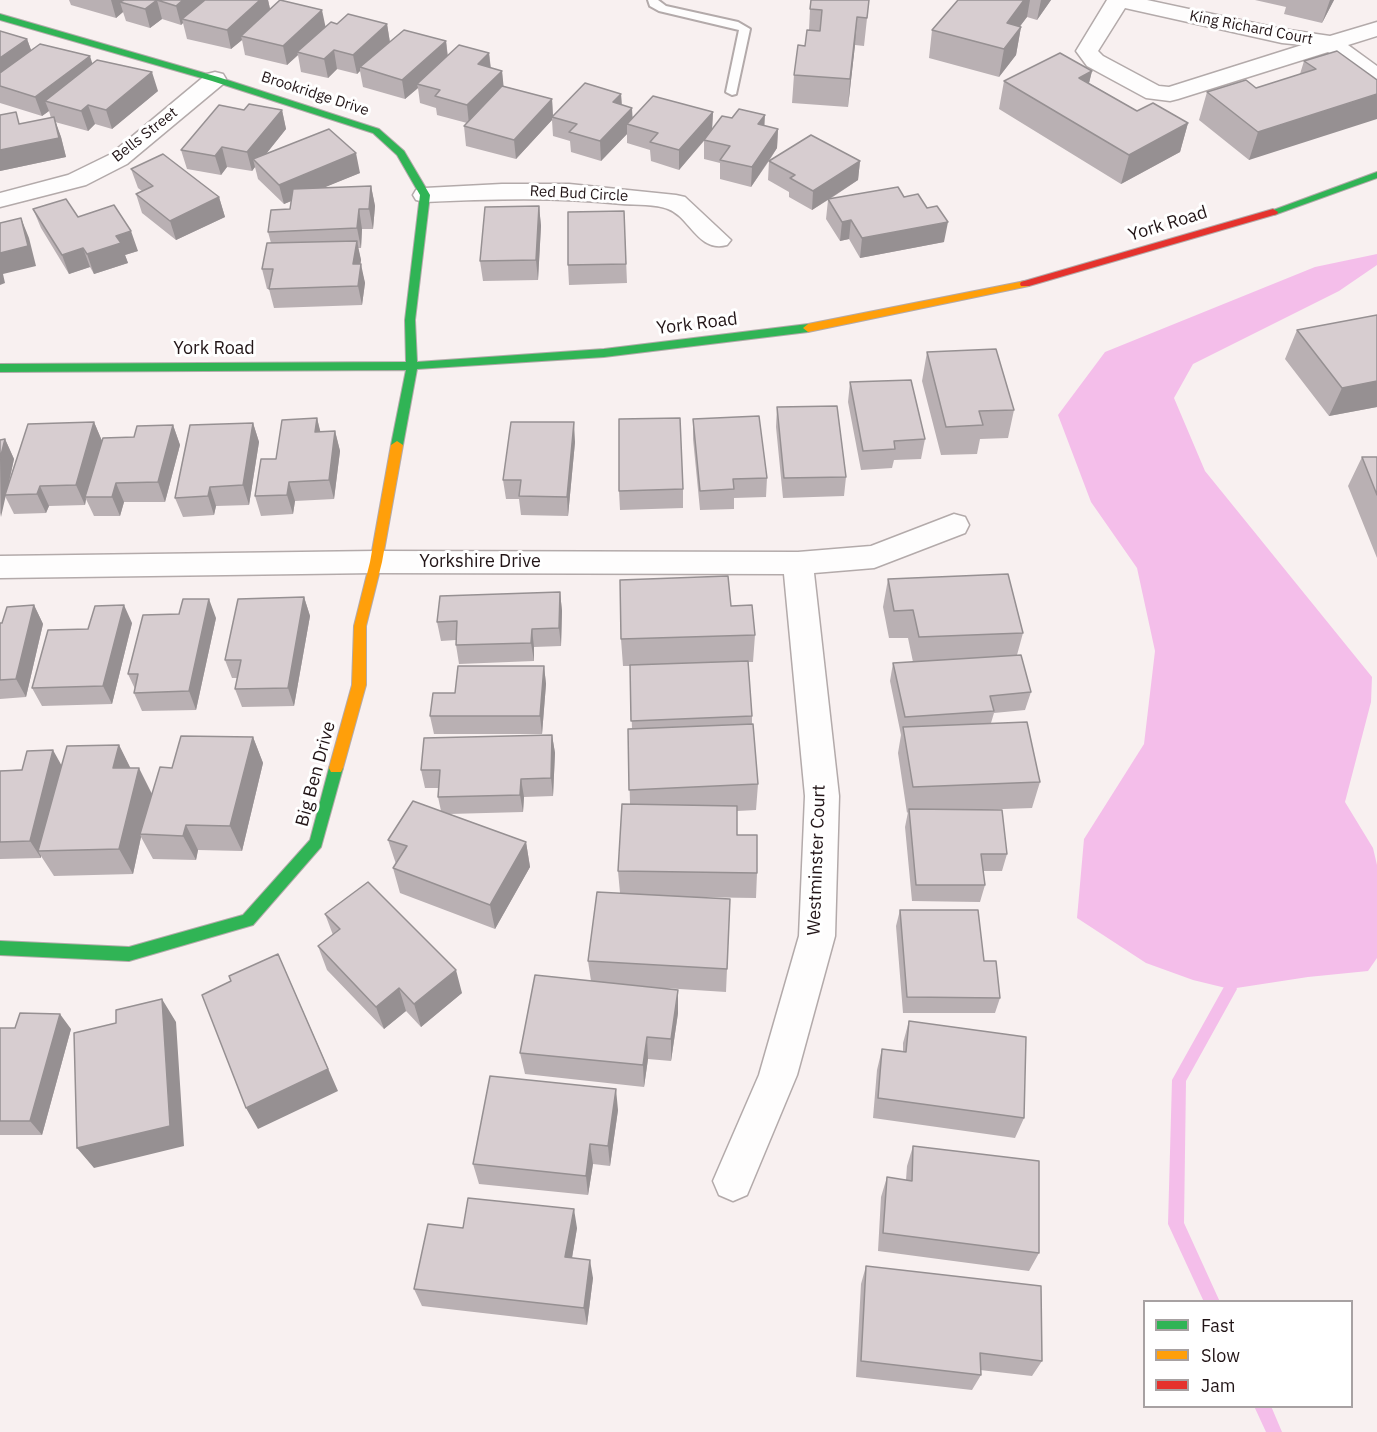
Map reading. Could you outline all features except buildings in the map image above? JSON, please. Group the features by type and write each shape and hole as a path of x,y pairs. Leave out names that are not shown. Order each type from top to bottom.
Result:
{"street":[{"path":"1118,0 1087,51 1095,61 1154,93 1170,94 1377,29"},
{"name":"King Richard Court","path":"1118,0 1330,43 1377,77"},
{"name":"Brookridge Drive","path":"0,17 215,79 376,131 401,153 425,195"},
{"name":"Bells Street","path":"0,200 77,180 119,159 215,79"},
{"name":"York Road","path":"0,368 412,366 604,353 794,331 1004,291 1303,202 1377,176"},
{"name":"Red Bud Circle","path":"425,195 502,191 569,191 676,202 718,240"},
{"path":"412,366 410,320 425,195"},
{"name":"Big Ben Drive","path":"0,948 129,954 248,920 316,843 359,685 360,626 376,562 412,366"},
{"name":"Yorkshire Drive","path":"0,567 376,562 798,563 874,557 954,525"},
{"name":"Westminster Court","path":"733,1181 778,1075 817,936 822,796 798,563"}],"lane":[{"path":"653,0 654,4 663,9 745,29 732,92"}],"shaded area":[{"path":"1377,254 1377,265 1339,291 1193,364 1174,398 1205,471 1372,677 1371,702 1345,802 1373,848 1377,865 1377,958 1368,971 1308,977 1230,989 1193,980 1146,963 1077,918 1084,839 1144,744 1155,651 1137,568 1091,502 1058,415 1105,352 1315,267"}],"waterway":[{"path":"1211,1300 1176,1224 1179,1080 1230,989"},
{"path":"1263,1408 1274,1432"}],"traffic: fast":[{"path":"0,17 215,79 376,131 401,153 425,195 410,320 412,366 397,445"},
{"path":"1273,212 1377,175"},
{"path":"0,368 412,366 604,353 808,328"},
{"path":"0,948 129,954 248,920 316,843 336,768"}],"traffic: slow":[{"path":"808,328 1025,284"},
{"path":"336,768 359,685 360,626 376,562 397,445"}],"traffic: jam":[{"path":"1025,284 1273,212"}]}
